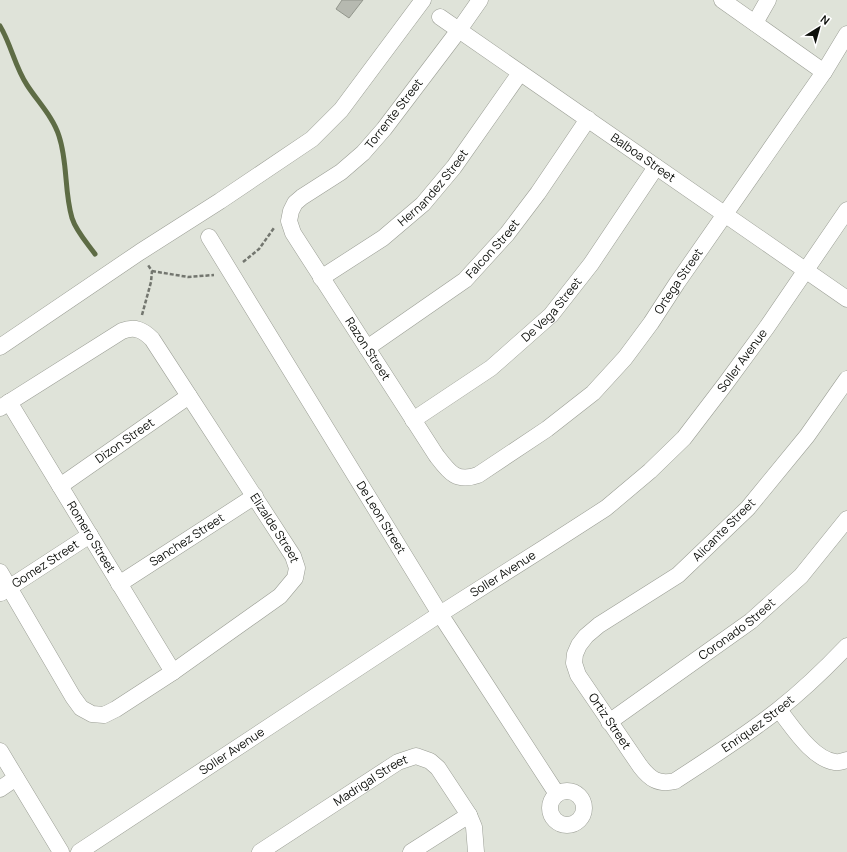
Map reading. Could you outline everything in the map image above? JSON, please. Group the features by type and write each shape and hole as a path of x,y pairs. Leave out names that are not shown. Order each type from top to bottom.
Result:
{"street":[{"name":"Torrente Street","path":"291,210 295,203 302,197 341,172 363,153 384,129 480,0"},
{"path":"722,0 824,72"},
{"path":"755,23 768,0"},
{"path":"0,347 140,252 312,139 341,110 420,1"},
{"name":"Balboa Street","path":"440,17 847,299"},
{"name":"Ortega Street","path":"461,478 470,478 478,475 547,429 593,393 625,358 651,324 724,214 824,72 847,34"},
{"name":"Hernandez Street","path":"321,278 383,238 423,204 454,167 520,72"},
{"name":"Falcon Street","path":"367,348 465,280 507,234 538,193 588,119"},
{"name":"De Vega Street","path":"413,420 491,368 551,315 591,264 656,167"},
{"name":"Razon Street","path":"291,210 289,222 293,233 321,278 444,466 454,475 461,478"},
{"name":"Soller Avenue","path":"79,852 440,614 606,508 650,472 684,438 726,384 847,210"},
{"name":"De Leon Street","path":"209,237 440,614 557,794"},
{"path":"5,405 122,331 129,328 138,329"},
{"name":"Elizalde Street","path":"0,572 5,591 72,697 81,708 92,714 104,715 116,709 173,672 280,596 295,578 297,568 294,556 152,339 145,332 138,329"},
{"name":"Alicante Street","path":"576,654 579,645 586,636 599,625 678,575 748,508 807,436 847,379"},
{"name":"Dizon Street","path":"60,486 190,396"},
{"name":"Romero Street","path":"5,405 60,486 173,672"},
{"name":"Sanchez Street","path":"119,584 254,496"},
{"name":"Coronado Street","path":"609,722 751,621 801,576 847,519"},
{"name":"Gomez Street","path":"5,591 90,535"},
{"name":"Enriquez Street","path":"657,781 666,783 675,781 726,747 778,710 847,646"},
{"name":"Ortiz Street","path":"576,654 574,664 578,676 640,766 648,776 657,781"},
{"path":"778,710 804,742 824,759 836,763 847,760"},
{"path":"0,751 61,852"},
{"name":"Madrigal Street","path":"260,852 398,762 416,756 423,757 438,768 469,814 474,827 476,852"},
{"path":"0,789 16,778"},
{"path":"411,852 469,814"}],"path":[{"path":"138,329 148,294 152,271"}],"building":[{"path":"342,0 363,0 349,18 336,9"}],"waterway":[{"path":"0,26 23,78 49,116 59,136 64,156 68,198 72,218 79,232 95,254"}]}
